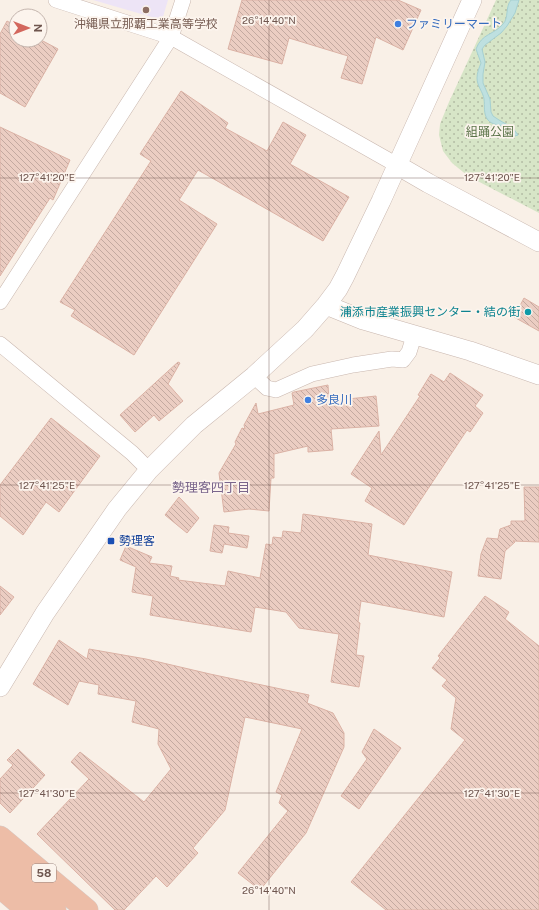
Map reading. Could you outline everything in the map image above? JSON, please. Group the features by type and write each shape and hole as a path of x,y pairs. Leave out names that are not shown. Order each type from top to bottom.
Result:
{"highway":[{"name":"58","path":"0,837 42,871 86,910"},
{"name":"58","path":"0,861 55,910"},
{"path":"0,887 27,910"}],"street":[{"path":"56,0 171,37 434,186 539,242"},
{"path":"0,302 171,37 183,0"},
{"path":"0,686 45,613 117,509 149,470 194,425 254,376 305,329 326,305 345,276 472,0"},
{"path":"326,305 363,320 470,351 539,375"},
{"path":"254,376 267,388 276,390 312,374 392,359 403,360 409,352 414,336"},
{"path":"0,344 132,454 149,470"}],"shaded area":[{"name":"沖縄県立那覇工業高等学校","path":"93,0 168,0 162,20"}],"green space":[{"name":"組踊公園","path":"496,0 539,0 539,213 468,176 452,163 443,151 439,135 440,124 449,102"}],"water":[{"path":"511,0 519,0 515,13 501,33 482,49 485,62 483,83 490,99 491,112 493,116 513,128 518,135 512,137 509,136 505,128 494,124 488,120 485,115 483,96 477,81 477,74 481,63 476,49 481,40 500,28 505,22 508,6"}],"building":[{"path":"242,0 398,0 421,10 403,50 376,37 362,84 341,78 348,56 289,38 282,64 228,49"},
{"path":"7,21 8,48 48,48 48,44 58,49 25,107 0,93 0,34"},
{"path":"181,91 228,123 225,128 267,151 283,122 306,135 290,164 349,197 323,241 198,170 179,200 217,224 134,355 71,316 75,310 60,302 151,161 140,154"},
{"path":"0,127 70,160 53,200 50,198 0,276"},
{"name":"浦添市産業振興センター・結の街","path":"524,298 539,307 539,331 514,317"},
{"path":"178,362 180,363 168,384 183,401 159,421 154,415 135,432 120,415"},
{"path":"450,373 483,395 475,406 483,413 470,432 467,430 404,525 365,501 372,488 351,474 379,431 381,455 420,396 418,395 431,374 444,382"},
{"path":"328,385 329,401 376,396 379,426 331,429 333,450 308,452 308,446 274,454 274,478 271,478 269,511 249,509 224,512 219,473 236,444 235,442 242,428 245,429 244,425 256,403 258,414 294,405 292,393 294,392"},
{"path":"51,418 100,456 59,512 46,502 23,535 0,516 0,485"},
{"path":"524,487 539,487 539,542 513,541 515,542 505,551 501,579 478,576 481,554 487,538 498,539 500,529 511,525 511,521 525,521"},
{"path":"179,497 199,518 187,533 165,515"},
{"path":"303,514 372,524 368,555 452,572 444,617 361,601 356,655 364,656 359,687 331,682 339,634 299,628 286,612 255,607 251,632 150,615 153,596 132,592 136,567 120,560 126,546 152,557 149,563 172,566 170,576 179,578 178,580 225,586 228,571 260,578 266,544 272,545 273,537 282,538 283,531 301,533"},
{"path":"214,525 229,527 228,533 249,536 247,548 224,544 222,553 210,551"},
{"path":"0,586 14,597 0,615"},
{"path":"485,596 509,612 505,619 539,646 539,910 386,910 351,882 465,740 451,729 456,698 442,686 447,680 432,668 440,658 438,656"},
{"path":"59,640 87,659 89,649 146,659 309,695 307,703 333,713 344,733 344,747 306,833 260,890 238,873 288,811 279,803 282,795 276,792 302,729 245,717 225,810 193,848 198,853 167,887 156,876 124,910 115,910 37,834 89,779 71,762 80,752 144,802 171,769 158,744 159,729 132,722 136,701 98,694 99,685 79,681 68,705 33,684"},
{"path":"374,729 401,748 359,809 341,796 367,759 362,752"},
{"path":"18,749 45,775 10,813 0,803 0,779 13,765 7,760"}],"place":[{"name":"沖縄県立那覇工業高等学校","path":"146,10"},
{"name":"ファミリーマート","path":"398,24"},
{"name":"浦添市産業振興センター・結の街","path":"528,312"},
{"name":"多良川","path":"308,400"},
{"name":"勢理客","path":"111,541"}],"district":[{"name":"勢理客四丁目","path":"211,487"}]}
